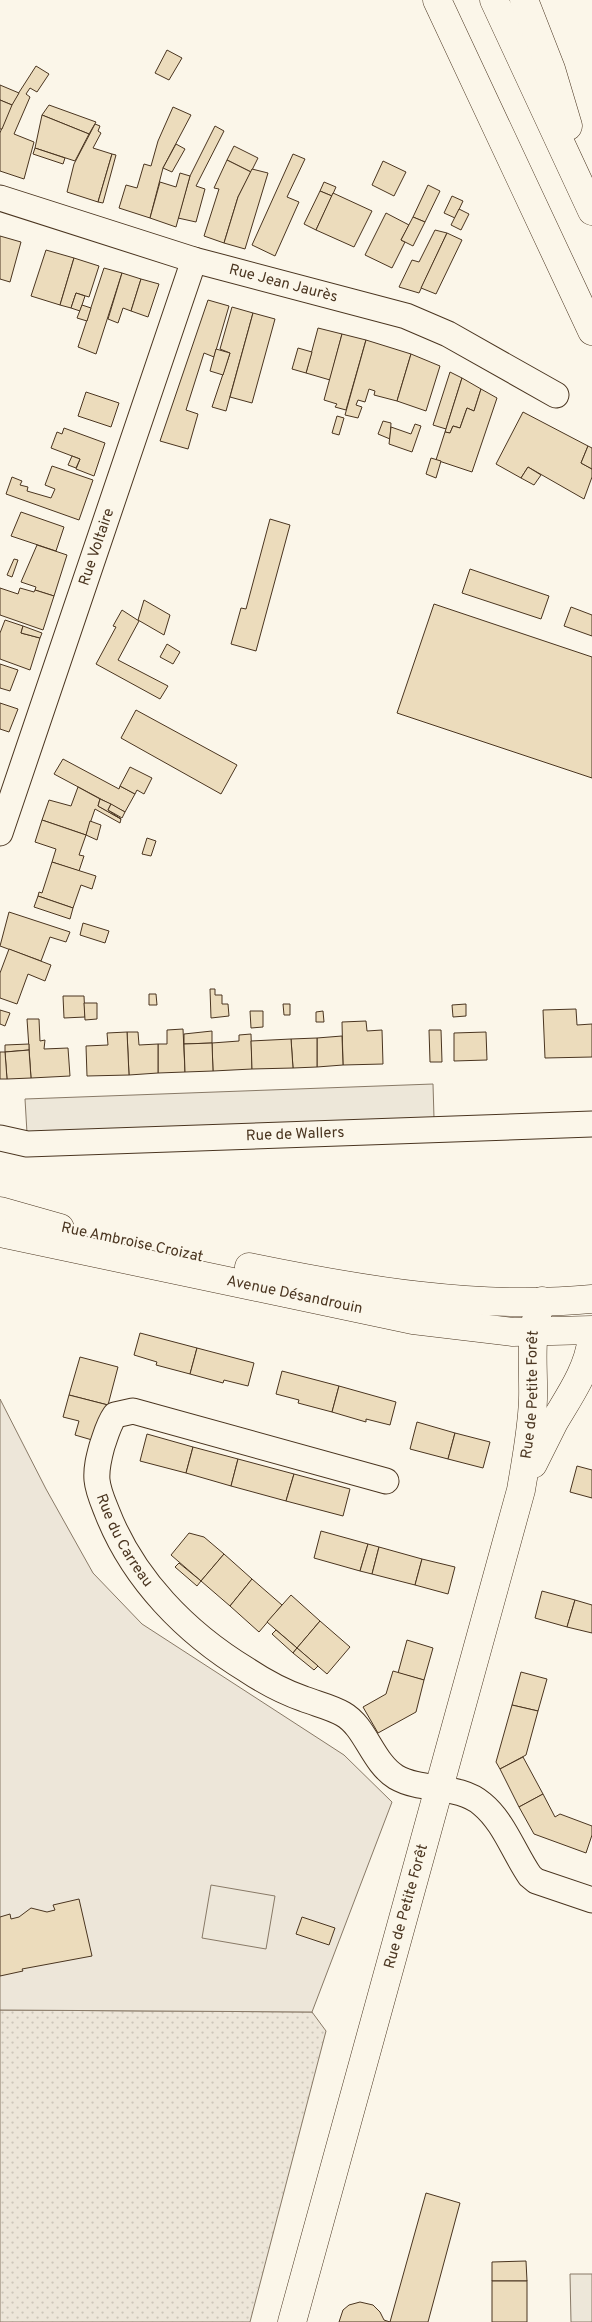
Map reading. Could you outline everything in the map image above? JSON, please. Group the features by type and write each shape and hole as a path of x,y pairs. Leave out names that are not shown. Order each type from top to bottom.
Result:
{"main road":[{"path":"438,0 592,330"},
{"path":"494,0 591,208"},
{"path":"524,0 539,35 560,99 591,208"},
{"name":"Rue Ambroise Croizat","path":"0,1211 57,1227 266,1271"},
{"name":"Avenue Désandrouin","path":"0,1234 413,1320 460,1327 532,1332 592,1330"},
{"name":"Avenue Désandrouin","path":"266,1271 420,1297 542,1301 590,1306"},
{"name":"Rue de Petite Forêt","path":"292,2322 439,1789 455,1723 521,1490 532,1414 532,1332 536,1314 542,1301"},
{"name":"Rue de Petite Forêt","path":"521,1490 554,1423 578,1382 590,1354 592,1338"}],"street":[{"name":"Rue Jean Jaurès","path":"0,198 194,260 421,321 448,334 556,395"},
{"name":"Rue Voltaire","path":"0,833 194,260"},
{"name":"Rue de Wallers","path":"0,1138 27,1144 592,1124"},
{"name":"Rue du Carreau","path":"386,1481 133,1411 115,1415 108,1424 96,1471 100,1493 118,1538 146,1581 183,1623 216,1650 266,1681 344,1714 355,1726 380,1763 396,1776 408,1782 468,1796 482,1804 499,1824 524,1868 536,1881 592,1900"}],"shaded area":[{"path":"433,1084 434,1118 27,1133 25,1099"},
{"path":"0,1399 46,1489 93,1573 142,1624 344,1755 392,1802 312,2012 0,2010"},
{"path":"211,1885 275,1896 266,1949 202,1938"},
{"path":"0,2010 312,2012 326,2031 250,2322 0,2322"},
{"path":"570,2274 592,2274 592,2322 571,2322"}],"building":[{"path":"167,50 182,58 169,80 155,73"},
{"path":"36,66 49,74 37,92 30,88 26,94 30,97 14,134 34,142 24,179 0,171 0,133 9,108"},
{"path":"0,85 19,93 12,105 0,100"},
{"path":"0,100 12,105 2,129 0,129"},
{"path":"49,105 96,122 89,134 42,115"},
{"path":"173,107 191,115 163,168 150,218 119,208 126,185 137,188 144,164 151,166 158,141"},
{"path":"42,115 89,134 75,161 35,148"},
{"path":"95,124 100,126 98,131 101,133 93,148 112,154 98,202 67,192 74,164"},
{"path":"215,126 224,131 196,186 205,189 196,222 178,218 190,176"},
{"path":"176,144 185,149 172,172 163,168"},
{"path":"234,146 258,158 251,172 227,160"},
{"path":"35,148 65,158 63,164 33,154"},
{"path":"112,154 116,155 103,203 98,202"},
{"path":"293,154 305,159 287,197 299,202 275,256 252,245"},
{"path":"227,160 251,172 238,197 224,243 204,236 219,189 214,188"},
{"path":"383,161 406,172 394,196 372,185"},
{"path":"252,169 268,173 245,249 224,243 238,197"},
{"path":"180,173 190,176 176,227 150,218 160,182 176,187"},
{"path":"324,182 336,187 332,196 320,191"},
{"path":"428,185 440,191 425,222 413,217"},
{"path":"320,191 332,196 316,230 304,224"},
{"path":"333,193 372,211 354,247 316,230"},
{"path":"452,196 463,201 455,218 444,213"},
{"path":"459,209 469,214 461,230 451,225"},
{"path":"386,213 409,225 401,240 405,242 392,268 365,255"},
{"path":"413,217 425,222 413,246 401,240"},
{"path":"435,230 447,233 419,293 399,287 412,260 419,262"},
{"path":"447,233 462,240 436,294 421,288"},
{"path":"0,236 21,242 10,282 0,279"},
{"path":"46,250 74,258 60,305 31,296"},
{"path":"74,258 99,266 89,297 76,293 71,308 60,305"},
{"path":"104,268 122,273 96,354 78,347"},
{"path":"122,273 141,279 131,311 123,308 118,323 108,319"},
{"path":"141,279 159,284 148,317 131,311"},
{"path":"76,293 85,296 80,311 71,308"},
{"path":"208,300 229,306 214,357 204,353 186,410 198,414 188,449 160,441"},
{"path":"82,305 91,308 87,321 77,318"},
{"path":"232,307 253,313 226,411 212,407 230,353 220,349"},
{"path":"253,313 275,319 252,403 230,397"},
{"path":"318,328 342,334 330,380 306,373"},
{"path":"342,334 366,340 346,410 335,407 337,404 324,400"},
{"path":"366,340 411,354 397,401 374,395 375,391 369,389 365,402 358,400 356,405 362,407 358,418 345,415"},
{"path":"298,348 312,352 306,373 292,369"},
{"path":"216,349 230,353 223,375 210,371"},
{"path":"411,354 440,366 426,411 397,401"},
{"path":"450,372 462,378 446,429 433,425"},
{"path":"462,378 481,389 474,411 467,408 460,428 453,426 450,433 445,432"},
{"path":"481,389 497,398 472,472 436,460 445,432 450,433 453,426 460,428 467,408 474,411"},
{"path":"86,392 119,403 111,427 78,416"},
{"path":"523,412 588,446 581,463 592,469 592,477 584,499 528,467 521,478 496,464"},
{"path":"337,416 344,418 339,435 332,433"},
{"path":"383,421 391,423 390,439 378,434"},
{"path":"415,424 421,426 412,452 389,444 391,427 411,434"},
{"path":"64,428 105,443 94,476 76,469 80,459 51,448 57,432 62,434"},
{"path":"588,446 592,448 592,469 581,463"},
{"path":"72,456 80,459 76,468 68,465"},
{"path":"431,458 441,461 436,478 426,474"},
{"path":"52,466 93,480 79,520 6,494 12,477 22,481 20,485 28,487 27,491 51,498 55,489 45,485"},
{"path":"528,467 541,475 534,485 521,478"},
{"path":"21,512 64,527 56,551 11,536"},
{"path":"270,519 290,525 256,651 231,644 241,608 246,609"},
{"path":"37,545 67,555 54,596 35,590 36,587 21,582"},
{"path":"14,559 18,560 12,577 7,575"},
{"path":"470,569 549,596 541,619 462,593"},
{"path":"0,588 18,594 20,588 54,596 43,630 0,615"},
{"path":"144,600 170,615 164,635 138,620"},
{"path":"434,604 592,657 592,778 397,713"},
{"path":"571,607 592,615 592,636 564,626"},
{"path":"122,610 139,621 118,660 168,686 160,699 96,664 116,627 113,626"},
{"path":"5,620 23,626 21,633 40,638 30,670 0,659 0,633"},
{"path":"23,626 42,633 40,638 21,633"},
{"path":"167,644 180,652 173,664 160,657"},
{"path":"0,664 18,670 10,691 0,688"},
{"path":"0,703 18,709 9,732 0,729"},
{"path":"136,710 237,765 221,794 121,738"},
{"path":"63,759 119,789 120,786 135,794 125,812 54,774"},
{"path":"130,767 152,778 144,794 137,790 135,794 120,786"},
{"path":"78,787 100,799 98,806 121,819 120,823 95,809 86,835 42,820 49,800 71,806"},
{"path":"100,799 111,804 108,810 121,819 98,806"},
{"path":"111,804 125,812 122,818 108,810"},
{"path":"42,820 86,835 79,855 84,856 79,871 52,862 56,849 35,842"},
{"path":"90,821 101,825 97,840 86,835"},
{"path":"147,838 156,841 151,856 142,854"},
{"path":"52,862 96,876 92,889 81,885 73,908 38,896 39,892 42,893"},
{"path":"38,896 73,908 70,919 34,907"},
{"path":"9,912 70,932 66,942 50,937 41,961 0,946"},
{"path":"83,923 109,931 105,943 80,935"},
{"path":"9,949 51,965 45,981 28,974 17,1004 0,998 0,973"},
{"path":"210,989 215,989 215,995 222,995 222,1004 228,1004 229,1016 211,1018"},
{"path":"149,994 156,994 157,1005 149,1005"},
{"path":"63,996 84,996 85,1017 64,1018"},
{"path":"84,1003 97,1003 97,1019 85,1020"},
{"path":"283,1004 290,1004 290,1015 284,1015"},
{"path":"466,1004 466,1016 453,1017 452,1005"},
{"path":"576,1009 577,1025 592,1024 592,1057 545,1058 543,1010"},
{"path":"0,1010 10,1013 5,1026 0,1024"},
{"path":"250,1011 263,1011 263,1027 251,1028"},
{"path":"323,1011 324,1022 316,1022 316,1012"},
{"path":"27,1019 39,1019 40,1041 45,1040 44,1049 68,1048 70,1076 31,1078"},
{"path":"366,1021 367,1031 382,1030 383,1064 343,1065 342,1022"},
{"path":"183,1029 185,1072 158,1073 158,1044 167,1044 167,1030"},
{"path":"429,1030 441,1030 442,1062 430,1062"},
{"path":"212,1031 212,1043 184,1044 184,1034"},
{"path":"127,1032 138,1032 139,1045 158,1044 158,1073 129,1075"},
{"path":"127,1032 129,1075 87,1076 86,1046 108,1045 107,1033"},
{"path":"486,1032 487,1060 454,1061 454,1033"},
{"path":"251,1034 252,1069 213,1071 212,1043 239,1041 239,1035"},
{"path":"342,1036 343,1065 317,1067 317,1038"},
{"path":"317,1038 317,1067 293,1068 291,1039"},
{"path":"291,1039 293,1068 252,1069 251,1041"},
{"path":"212,1043 213,1071 185,1072 184,1044"},
{"path":"29,1044 29,1050 5,1052 5,1045"},
{"path":"29,1050 31,1078 7,1079 5,1052"},
{"path":"0,1052 5,1052 7,1079 0,1079"},
{"path":"140,1333 197,1348 190,1374 156,1365 157,1362 134,1355"},
{"path":"197,1348 254,1363 248,1386 224,1380 223,1383 190,1374"},
{"path":"80,1357 118,1367 108,1405 69,1395"},
{"path":"282,1371 339,1386 332,1412 298,1403 299,1400 276,1394"},
{"path":"339,1386 396,1402 390,1425 366,1419 366,1422 332,1412"},
{"path":"69,1395 108,1405 99,1442 75,1435 79,1421 63,1417"},
{"path":"417,1422 455,1433 448,1459 410,1449"},
{"path":"455,1433 490,1442 483,1468 448,1459"},
{"path":"147,1434 193,1447 186,1473 140,1461"},
{"path":"193,1447 238,1459 231,1486 186,1473"},
{"path":"238,1459 294,1474 286,1501 231,1486"},
{"path":"577,1466 592,1470 592,1498 570,1492"},
{"path":"294,1474 350,1489 343,1516 286,1501"},
{"path":"321,1531 368,1544 360,1571 314,1558"},
{"path":"189,1533 204,1537 224,1554 201,1581 171,1555"},
{"path":"368,1544 379,1547 372,1574 360,1571"},
{"path":"379,1547 422,1559 415,1585 372,1574"},
{"path":"224,1554 252,1579 230,1606 201,1581"},
{"path":"422,1559 455,1567 448,1594 415,1585"},
{"path":"179,1563 201,1581 197,1586 175,1567"},
{"path":"252,1579 282,1605 259,1632 230,1606"},
{"path":"542,1591 575,1600 567,1627 535,1618"},
{"path":"291,1595 320,1621 297,1648 267,1622"},
{"path":"575,1600 592,1605 592,1633 567,1627"},
{"path":"320,1621 350,1647 327,1674 297,1648"},
{"path":"276,1630 297,1648 293,1653 272,1634"},
{"path":"407,1640 433,1648 424,1680 398,1673"},
{"path":"297,1648 318,1666 314,1670 293,1653"},
{"path":"393,1671 424,1680 416,1712 378,1733 363,1707 386,1694"},
{"path":"521,1672 547,1679 538,1711 512,1705"},
{"path":"512,1705 538,1711 526,1755 500,1769 496,1762"},
{"path":"523,1757 543,1794 519,1807 500,1769"},
{"path":"543,1794 555,1817 560,1814 592,1826 592,1835 586,1853 534,1834 519,1807"},
{"path":"79,1899 92,1956 22,1969 23,1971 0,1976 0,1917 10,1914 11,1919 19,1917 31,1908 47,1912 55,1910 53,1905"},
{"path":"302,1917 335,1928 329,1945 296,1934"},
{"path":"426,2193 460,2203 428,2322 390,2322"},
{"path":"526,2261 527,2281 492,2281 492,2262"},
{"path":"492,2281 527,2281 527,2322 492,2322"},
{"path":"360,2302 373,2305 380,2312 384,2320 390,2322 339,2322 343,2310 349,2305"}]}
